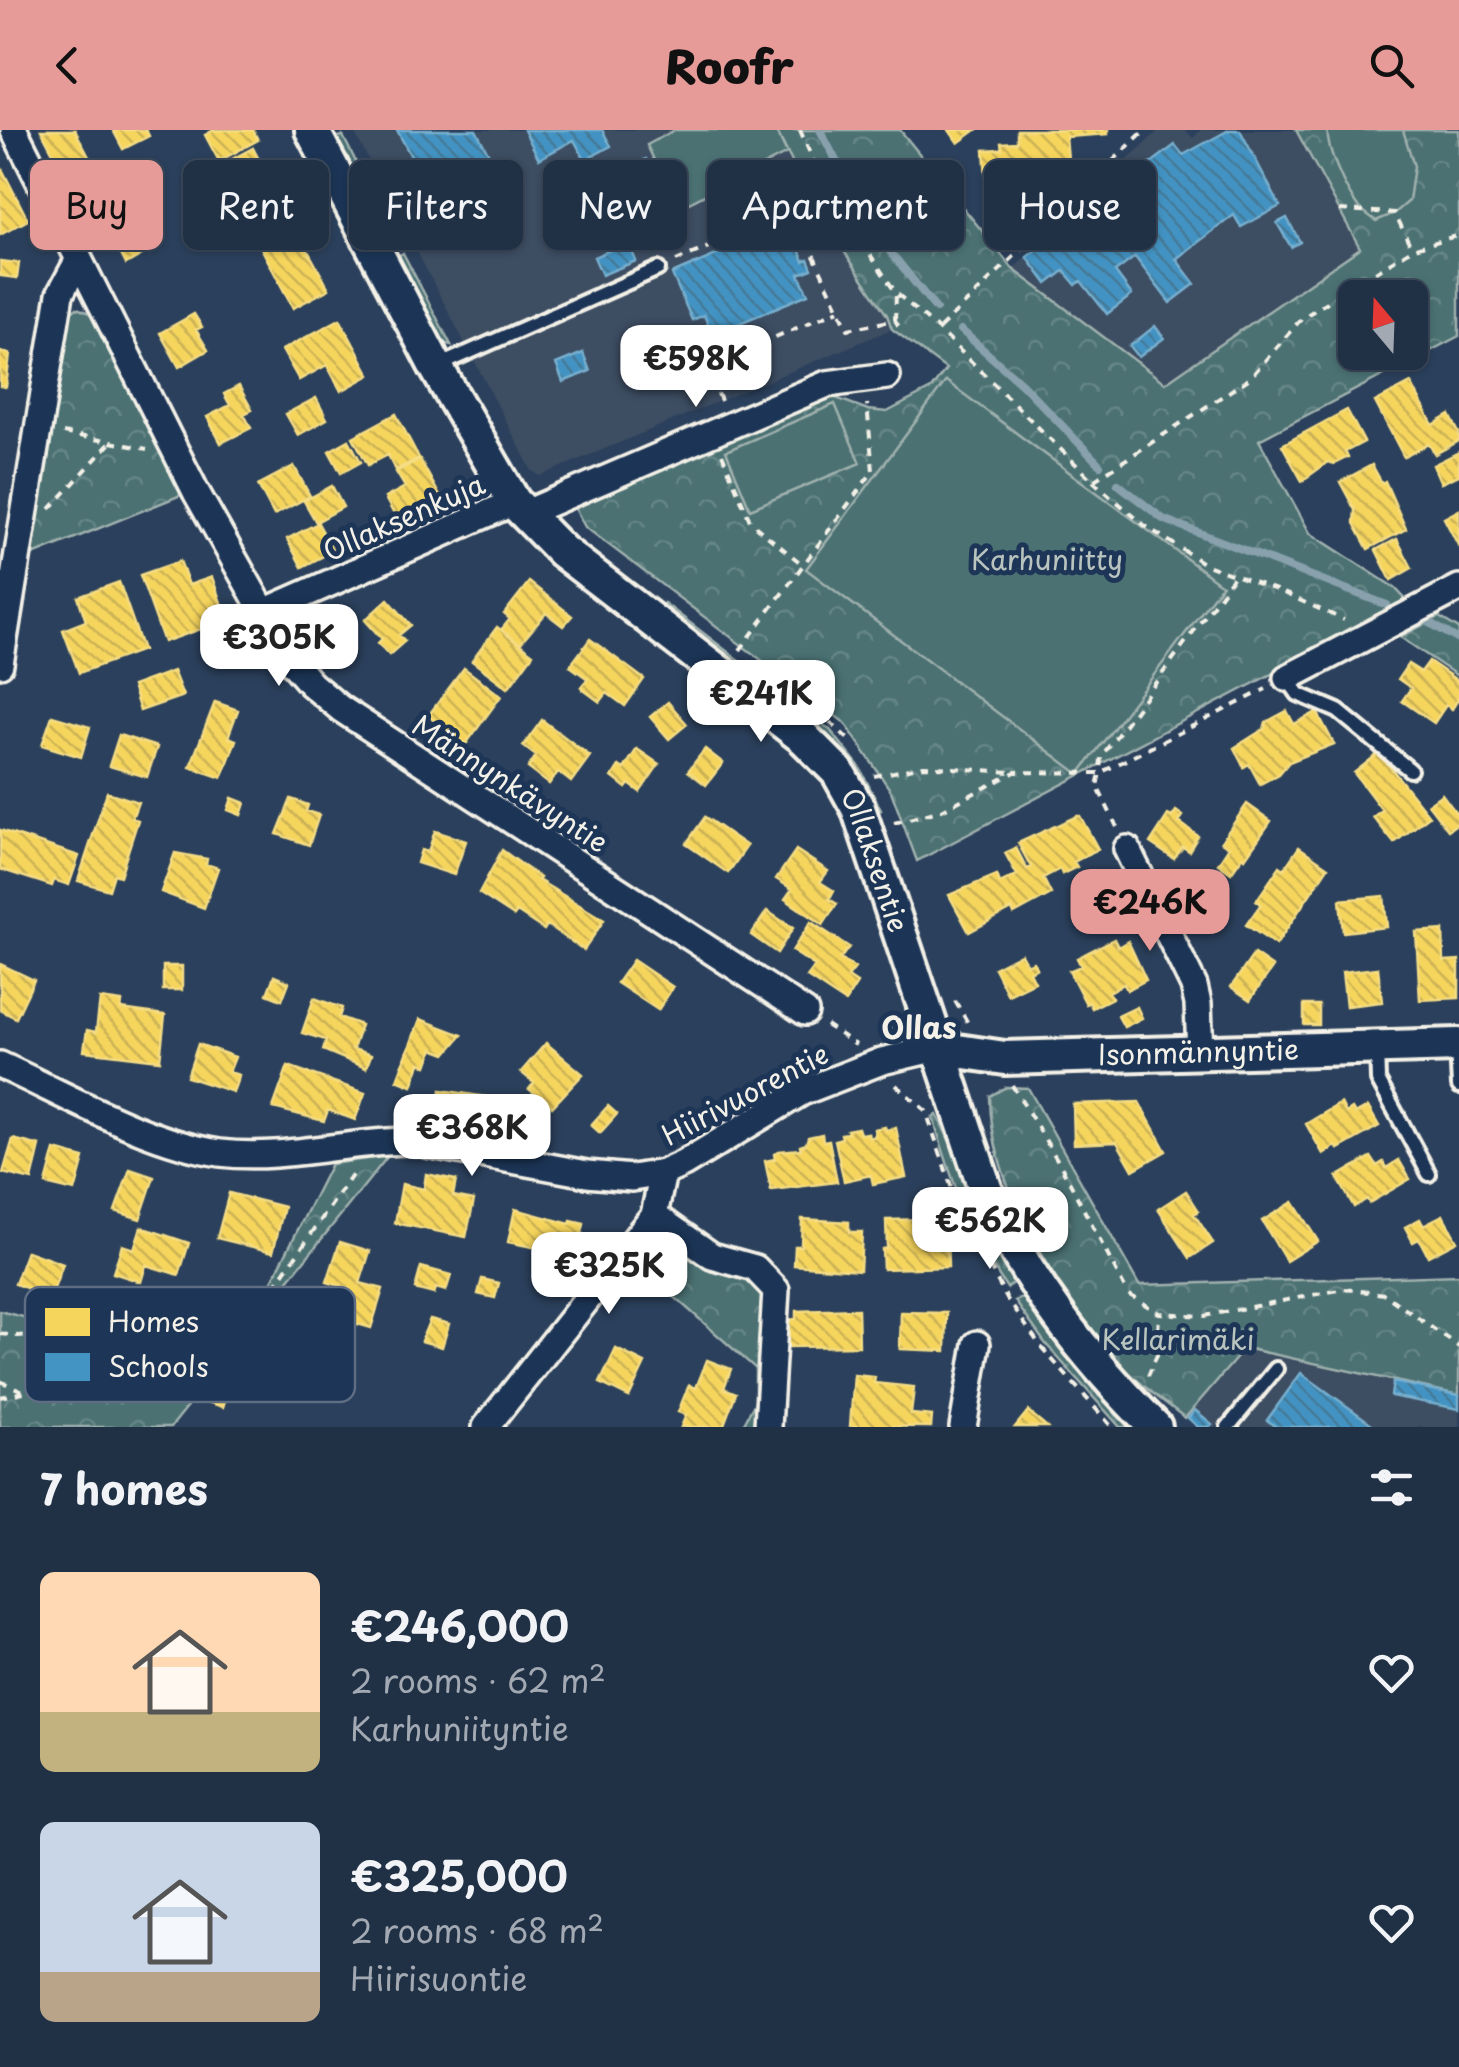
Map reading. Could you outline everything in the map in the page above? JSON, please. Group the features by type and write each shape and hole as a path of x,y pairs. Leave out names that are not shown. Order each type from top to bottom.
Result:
{"street":[{"name":"Männynkävyntie","path":"14,130 177,454 292,662 311,684 341,709 805,1012"},
{"name":"Ollaksentie","path":"312,130 436,367 519,508 562,551 804,738 838,772 858,808 936,1048 1006,1237 1069,1333 1155,1427"},
{"path":"0,664 60,294 79,260"},
{"name":"Ollaksenkuja","path":"264,612 827,384 876,378"},
{"path":"1287,678 1459,588"},
{"path":"1128,849 1194,986 1200,1053"},
{"name":"Isonmännyntie","path":"936,1048 1005,1058 1458,1045"},
{"name":"Hiirivuorentie","path":"0,1065 175,1144 222,1153 272,1154 410,1141 588,1174 632,1178 662,1174 802,1092 882,1061 936,1048"},
{"path":"486,1427 654,1215 662,1174"},
{"path":"654,1215 712,1256 755,1268 776,1290 770,1372 772,1416 768,1427"},
{"path":"962,1427 977,1344"}],"lane":[{"path":"436,367 658,269"},
{"path":"1287,678 1298,694 1338,711 1410,770"},
{"path":"1458,1045 1459,1086"},
{"path":"1376,1047 1378,1080 1429,1174"},
{"path":"1250,1427 1232,1422 1276,1369"}],"path":[{"path":"800,130 824,186 896,293 938,329 1092,481 1144,524 1206,565 1333,615 1368,636"},
{"path":"938,329 1145,130"},
{"path":"1340,210 1395,214 1412,249"},
{"path":"658,269 793,211 848,330 895,320"},
{"path":"1092,481 1250,378 1302,318 1412,249 1459,235"},
{"path":"896,293 895,320 902,332"},
{"path":"724,408 707,366 838,310"},
{"path":"739,652 872,471 876,378"},
{"path":"38,428 177,454"},
{"path":"713,432 750,523 802,564"},
{"path":"20,540 111,442"},
{"path":"1128,849 1097,786 1100,757 1235,576"},
{"path":"868,766 874,776 924,766 1100,773 1287,678"},
{"path":"828,720 851,742"},
{"path":"894,824 942,810 1015,772"},
{"path":"888,808 898,834"},
{"path":"951,996 970,1025"},
{"path":"1007,1077 1061,1166 1128,1294 1159,1313 1204,1316 1344,1289 1384,1294 1459,1346"},
{"path":"271,1287 335,1204 373,1142"},
{"path":"1142,1390 1157,1355 1159,1313"},
{"path":"0,1334 25,1335"},
{"path":"0,1381 24,1392"},
{"path":"0,1398 24,1392"}],"shaded area":[{"path":"353,130 776,130 791,160 707,160 707,250 843,250 887,315 892,329 540,476 532,471 416,250 523,250 523,160 369,160"},
{"path":"1159,130 1185,130 1193,138 1201,130 1296,130 1360,248 1165,383 1013,269 1033,250 1156,250 1156,160 1127,160"},
{"path":"1245,1348 1459,1395 1459,1427 1195,1427 1186,1418"}],"green space":[{"path":"675,130 776,130 787,153 773,160 707,160 707,194 687,204 687,160 654,160 647,145"},
{"name":"Karhuniitty","path":"776,130 900,130 924,160 791,160"},
{"name":"Karhuniitty","path":"1296,130 1459,130 1459,336 1428,352 1428,280 1338,280 1338,370 1394,370 1259,440 1310,533 1395,588 1408,602 917,861 891,791 845,723 585,527 576,510 578,503 823,393 868,410 887,412 931,389 946,369 892,329 887,315 843,250 964,250 964,209 984,233 984,250 998,250 1013,269 1165,383 1360,248"},
{"path":"1328,130 1403,130 1414,166 1409,201 1395,213 1376,221 1361,209 1337,168"},
{"path":"343,136 355,160 349,160 349,176 330,139"},
{"path":"403,253 451,345 438,342 393,259"},
{"path":"77,308 94,315 181,495 33,555 64,318"},
{"path":"946,381 1222,585 1079,774 806,569"},
{"path":"835,404 860,463 750,509 726,451"},
{"path":"664,603 830,730 859,766 881,810 873,813 657,611"},
{"path":"1439,617 1459,629 1459,677 1400,637"},
{"name":"Kellarimäki","path":"1006,1087 1028,1088 1139,1285 1459,1275 1459,1395 1245,1348 1185,1418 1120,1363 1074,1306 1032,1239 1015,1204 993,1132 990,1096"},
{"path":"937,1115 1017,1279 1007,1288 963,1206 933,1117"},
{"path":"388,1156 283,1287 251,1287 271,1283 331,1164"},
{"path":"654,1237 707,1265 746,1271 781,1325 776,1364 782,1427 742,1427 755,1402 755,1368 636,1263"},
{"path":"1027,1296 1139,1427 1120,1427 1045,1343 1015,1301"},
{"path":"0,1311 25,1317 25,1402 191,1402 171,1427 0,1427"}],"building: Homes":[{"path":"41,130 75,130 90,160 57,160"},
{"path":"113,130 146,130 149,136 123,149"},
{"path":"214,130 253,130 258,140 218,160 205,135"},
{"path":"949,130 976,130 958,143"},
{"path":"1017,130 1108,130 1108,134 1066,137 1068,160 985,160 984,150 1002,149 1001,143 1017,142"},
{"path":"253,148 259,160 230,160"},
{"path":"0,165 28,220 0,235"},
{"path":"119,250 150,250 126,264"},
{"path":"262,250 308,250 329,289 293,308"},
{"path":"0,261 19,263 17,278 0,276"},
{"path":"194,314 202,327 196,330 208,350 179,367 160,333"},
{"path":"340,319 370,375 341,391 327,365 299,380 282,350"},
{"path":"0,352 10,354 6,387 0,386"},
{"path":"1411,383 1433,425 1450,415 1459,441 1435,454 1429,444 1404,457 1375,402"},
{"path":"239,386 252,410 244,414 251,428 221,443 207,417 230,405 224,394"},
{"path":"316,398 327,419 298,435 286,414"},
{"path":"1347,410 1364,442 1345,452 1348,457 1334,464 1328,462 1302,481 1282,445"},
{"path":"396,414 419,458 396,470 388,455 368,465 353,437"},
{"path":"349,440 361,462 341,473 329,451"},
{"path":"1459,452 1459,475 1441,483 1433,465"},
{"path":"420,459 443,502 400,525 385,498 405,487 396,472"},
{"path":"1372,465 1382,483 1385,481 1406,529 1368,549 1354,523 1355,510 1340,482"},
{"path":"294,466 310,496 274,515 258,485"},
{"path":"332,486 343,507 316,522 304,501"},
{"path":"1459,510 1459,547 1444,518"},
{"path":"318,523 333,551 302,567 287,539"},
{"path":"1397,539 1412,568 1391,580 1376,550"},
{"path":"180,561 189,585 212,577 227,620 164,642 140,575"},
{"path":"119,582 143,650 79,673 63,630 86,621 78,597"},
{"path":"529,582 572,616 563,626 546,613 520,644 501,630 510,619 504,614"},
{"path":"388,599 411,625 399,635 405,641 389,655 378,643 382,639 365,620"},
{"path":"497,627 533,654 508,688 472,661"},
{"path":"590,639 644,679 625,706 607,693 600,702 581,688 588,679 570,666"},
{"path":"1429,661 1459,682 1459,698 1452,709 1446,705 1434,723 1402,701 1411,688 1398,679 1408,664 1421,672"},
{"path":"464,668 501,696 466,744 428,716"},
{"path":"173,671 183,696 140,711 132,686"},
{"path":"215,702 238,710 228,737 236,740 222,778 190,767"},
{"path":"668,702 687,724 669,739 650,717"},
{"path":"1287,711 1294,724 1317,712 1334,744 1289,762 1279,774 1260,784 1249,764 1244,767 1234,748 1264,729 1266,722"},
{"path":"52,716 90,727 81,757 42,745"},
{"path":"542,720 590,756 571,782 558,772 549,784 528,768 536,756 523,746"},
{"path":"119,735 157,747 147,777 109,766"},
{"path":"637,749 659,764 640,792 629,784 626,788 612,777 619,766 624,769"},
{"path":"705,749 723,763 706,785 688,771"},
{"path":"1379,753 1429,816 1394,843 1373,817 1382,810 1354,773"},
{"path":"107,792 138,802 132,818 138,820 120,876 114,874 109,890 78,881"},
{"path":"1442,794 1459,817 1459,822 1448,830 1428,804"},
{"path":"232,798 245,803 241,815 228,810"},
{"path":"291,799 308,805 306,811 319,815 309,845 277,834"},
{"path":"1247,804 1271,821 1231,873 1218,864 1229,847 1221,842"},
{"path":"1176,811 1183,816 1179,822 1198,836 1189,851 1183,847 1174,859 1150,843 1168,815 1172,817"},
{"path":"1077,816 1098,849 1074,862 1077,867 1062,874 1060,869 1043,878 1051,894 969,932 949,895 997,875 1000,883 1017,875 1005,853 1016,848 1027,869 1031,867 1018,843"},
{"path":"705,817 747,846 728,873 686,844"},
{"path":"0,830 79,856 69,885 54,880 52,886 0,869"},
{"path":"435,831 466,841 454,875 417,863 421,850 428,852"},
{"path":"1299,847 1328,867 1276,945 1246,925 1261,904 1256,901 1280,866 1284,869"},
{"path":"502,850 538,880 604,920 584,950 547,925 544,930 517,912 514,916 479,893"},
{"path":"796,850 828,871 820,882 834,891 829,899 837,904 823,925 785,899 792,889 776,879"},
{"path":"175,853 207,859 206,864 218,868 204,908 161,892"},
{"path":"1196,884 1217,898 1206,915 1185,901"},
{"path":"1111,894 1119,909 1110,914 1102,899"},
{"path":"1384,896 1387,927 1343,932 1340,900"},
{"path":"767,911 793,928 777,953 751,935"},
{"path":"811,922 849,947 840,959 855,968 848,977 857,983 845,1002 807,977 815,966 792,951"},
{"path":"1443,930 1444,961 1459,960 1459,998 1420,1000 1416,932"},
{"path":"1114,939 1118,947 1128,941 1146,980 1127,990 1124,984 1109,992 1112,998 1092,1008 1069,971 1081,966 1077,958"},
{"path":"1021,954 1027,965 1033,962 1037,968 1030,972 1035,982 1008,995 994,968"},
{"path":"1254,954 1273,967 1250,1000 1231,987"},
{"path":"633,960 673,987 658,1010 617,983"},
{"path":"0,964 34,980 16,1018 0,1010"},
{"path":"163,966 182,966 182,990 163,990"},
{"path":"1378,968 1382,1002 1346,1006 1342,972"},
{"path":"274,976 289,982 282,1000 267,994"},
{"path":"314,998 342,1008 339,1017 361,1025 353,1049 371,1055 366,1068 323,1050 326,1040 302,1033"},
{"path":"100,999 122,1002 121,1009 165,1015 160,1060 84,1051 87,1030 96,1032"},
{"path":"1304,1005 1319,1005 1319,1025 1304,1025"},
{"path":"1137,1007 1142,1018 1124,1027 1118,1016"},
{"path":"420,1019 462,1035 446,1054 433,1049 427,1066 420,1063 412,1086 397,1080"},
{"path":"546,1043 583,1074 552,1107 529,1089 534,1083 521,1072"},
{"path":"198,1044 235,1057 229,1072 239,1075 233,1092 187,1077"},
{"path":"288,1066 365,1093 355,1120 328,1110 324,1121 273,1108"},
{"path":"441,1090 487,1097 482,1129 436,1122"},
{"path":"1139,1102 1166,1151 1133,1170 1117,1142 1074,1144 1073,1104"},
{"path":"1341,1103 1346,1113 1352,1109 1355,1114 1368,1107 1379,1126 1323,1154 1306,1124"},
{"path":"608,1106 617,1114 600,1133 591,1125"},
{"path":"858,1128 860,1134 868,1133 869,1138 875,1136 874,1129 896,1128 906,1177 873,1184 871,1175 844,1181 835,1140 847,1130"},
{"path":"822,1134 823,1141 829,1140 837,1182 771,1190 765,1161 775,1159 774,1154 779,1151 801,1149 808,1137"},
{"path":"13,1139 40,1146 32,1180 3,1173"},
{"path":"55,1150 84,1158 75,1191 46,1184"},
{"path":"1371,1157 1377,1166 1383,1162 1386,1168 1399,1160 1410,1179 1369,1203 1367,1199 1354,1207 1337,1177"},
{"path":"130,1169 154,1177 140,1219 115,1211"},
{"path":"426,1174 456,1180 453,1196 474,1200 466,1237 395,1223 402,1184 424,1189"},
{"path":"1186,1191 1199,1211 1194,1214 1213,1243 1190,1258 1158,1209"},
{"path":"229,1193 284,1207 273,1252 217,1238"},
{"path":"1293,1202 1318,1241 1286,1261 1262,1221"},
{"path":"515,1209 584,1224 577,1256 508,1242"},
{"path":"1443,1215 1457,1241 1428,1256 1419,1239 1413,1242 1405,1227 1420,1219 1423,1225"},
{"path":"802,1219 849,1222 849,1232 862,1232 860,1270 794,1265 795,1246 801,1246"},
{"path":"932,1219 933,1230 947,1230 948,1267 883,1269 886,1220"},
{"path":"141,1227 189,1243 179,1275 146,1265 141,1282 113,1273 122,1245 134,1249"},
{"path":"340,1242 370,1251 360,1283 383,1289 371,1328 355,1323 355,1287 327,1282"},
{"path":"27,1251 63,1264 55,1287 15,1284"},
{"path":"421,1267 451,1275 446,1291 436,1288 434,1294 415,1289"},
{"path":"482,1279 499,1283 495,1298 478,1294"},
{"path":"858,1309 859,1346 787,1347 787,1320 796,1319 796,1311"},
{"path":"901,1312 947,1313 946,1351 900,1349"},
{"path":"430,1319 449,1324 442,1347 421,1341"},
{"path":"616,1349 645,1363 629,1397 600,1383"},
{"path":"707,1360 731,1369 724,1388 736,1393 723,1427 681,1427 686,1415 678,1412 689,1385 696,1388"},
{"path":"854,1375 875,1377 874,1383 914,1387 911,1414 932,1416 931,1427 850,1426"},
{"path":"1028,1411 1047,1427 1015,1427"}],"building: Schools":[{"path":"397,130 476,130 492,160 413,160"},
{"path":"524,130 602,130 611,146 585,160 574,140 539,159"},
{"path":"1229,130 1240,130 1280,206 1241,227 1234,215 1176,259 1195,284 1170,303 1135,257 1115,272 1132,295 1107,314 1081,281 1076,285 1064,271 1047,284 1027,257 1036,250 1156,250 1155,160 1175,145 1183,155"},
{"path":"1287,218 1300,242 1291,247 1277,223"},
{"path":"610,250 631,250 636,261 602,275 594,257"},
{"path":"728,250 799,250 812,269 799,274 808,294 712,335 704,315 692,320 672,274"},
{"path":"1155,326 1164,338 1139,357 1130,346"},
{"path":"583,353 590,371 563,382 556,364"},
{"path":"1301,1373 1376,1427 1276,1427 1267,1420"},
{"path":"1393,1382 1459,1395 1459,1409 1391,1396"},
{"path":"1195,1410 1212,1424 1209,1427 1198,1427 1188,1418"}],"waterway":[{"path":"820,130 872,229 936,309"},
{"path":"961,330 1022,384 1100,465"},
{"path":"1118,484 1163,519 1387,605"},
{"path":"1430,623 1459,640"}],"district":[{"name":"Ollas","path":"919,1029"}]}
